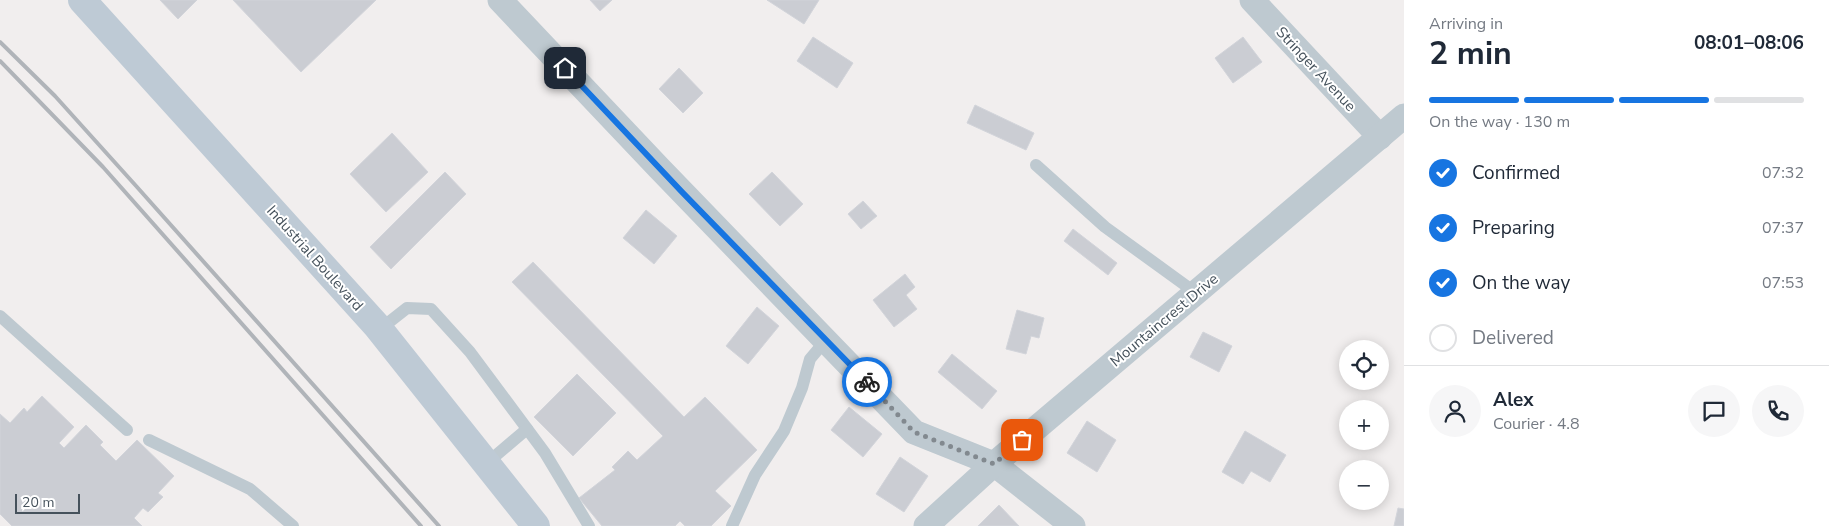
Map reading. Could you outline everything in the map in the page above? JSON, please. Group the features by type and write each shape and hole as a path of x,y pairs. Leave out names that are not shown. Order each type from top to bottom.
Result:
{"street":[{"name":"Industrial Boulevard","path":"82,0 380,330 536,526"},
{"path":"500,0 914,432 994,464 1073,526"},
{"name":"Stringer Avenue","path":"1252,0 1380,137"},
{"name":"Mountaincrest Drive","path":"926,526 994,464 1404,116"}],"lane":[{"path":"1036,165 1105,227 1196,293"},
{"path":"380,330 407,308 431,309 470,352 545,453 589,526"},
{"path":"0,316 127,430"},
{"path":"732,526 755,475 784,431 802,388 810,359 826,340"},
{"path":"487,463 527,429"},
{"path":"149,440 250,489 293,526"}],"building":[{"path":"160,0 197,0 178,19"},
{"path":"233,0 376,0 301,72"},
{"path":"590,0 612,0 600,11"},
{"path":"767,0 819,0 804,24"},
{"path":"813,37 853,63 837,88 797,61"},
{"path":"1243,37 1262,62 1233,83 1215,58"},
{"path":"679,68 703,93 683,113 659,89"},
{"path":"975,105 1034,133 1026,150 967,123"},
{"path":"392,133 428,172 386,212 350,174"},
{"path":"445,172 466,194 391,269 370,247"},
{"path":"772,172 803,204 780,226 749,194"},
{"path":"863,201 877,216 861,229 848,214"},
{"path":"646,210 677,236 654,264 623,238"},
{"path":"1073,229 1117,263 1108,275 1064,241"},
{"path":"533,262 684,417 705,397 757,450 715,491 731,506 711,526 685,526 680,521 675,526 602,526 579,498 615,470 612,467 628,451 637,460 663,436 512,282"},
{"path":"905,274 915,287 906,295 917,309 894,327 873,300"},
{"path":"757,307 779,326 748,364 726,346"},
{"path":"1017,310 1044,318 1039,338 1031,336 1026,354 1006,349"},
{"path":"1203,332 1232,346 1219,372 1190,357"},
{"path":"952,354 997,391 982,409 938,372"},
{"path":"577,374 616,413 573,456 534,417"},
{"path":"42,396 74,427 59,443 64,448 86,425 103,442 100,445 116,461 137,440 174,476 158,493 163,497 148,512 143,508 134,518 142,526 12,526 0,514 0,414 10,423 24,408 27,412"},
{"path":"849,407 882,434 863,457 831,430"},
{"path":"1087,421 1116,440 1097,472 1067,453"},
{"path":"1245,431 1286,455 1270,482 1251,471 1243,484 1222,472"},
{"path":"900,457 928,476 904,512 876,494"},
{"path":"999,505 1019,526 978,526"},
{"path":"1398,508 1404,509 1404,526 1394,526"}],"railway":[{"path":"0,42 55,96 439,526"},
{"path":"0,61 103,167 421,526"}],"way so far":[{"path":"867,382 914,432 994,464 1022,440"}],"route":[{"path":"565,68 682,192 867,382"}]}
